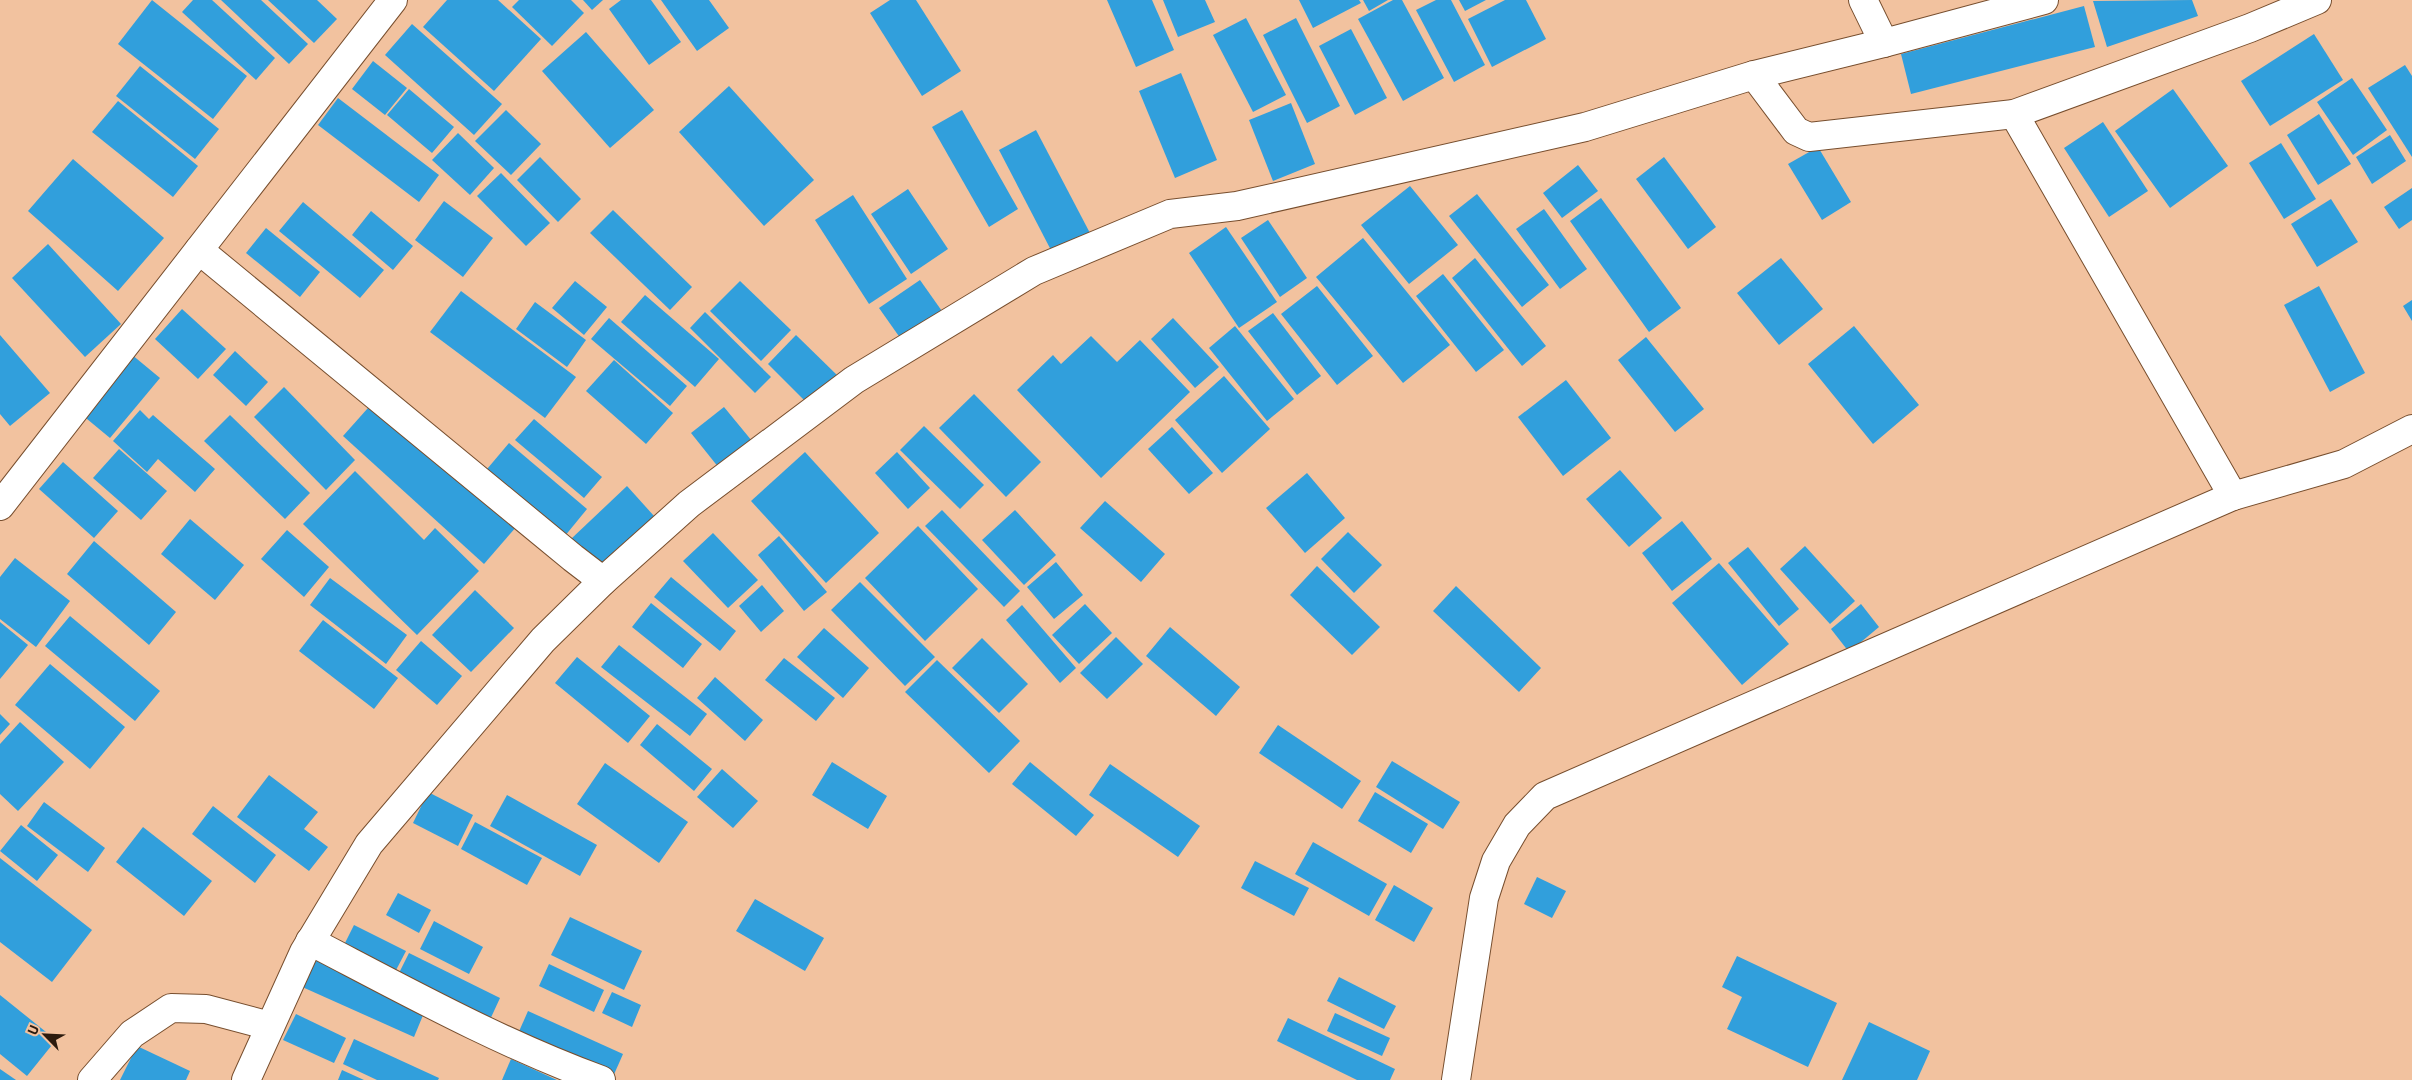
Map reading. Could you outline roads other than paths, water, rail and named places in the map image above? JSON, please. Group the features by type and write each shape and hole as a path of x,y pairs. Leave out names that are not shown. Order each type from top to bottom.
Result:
{"street":[{"path":"0,506 393,0"},
{"path":"1863,0 1884,43"},
{"path":"246,1080 310,941 369,844 542,640 603,580 690,504 854,380 1034,271 1170,214 1237,206 1586,127 1754,75 1884,43 2044,0"},
{"path":"1754,75 1796,131 1809,137 2014,114 2250,28 2317,0"},
{"path":"2014,114 2233,496"},
{"path":"200,250 573,558 603,580"},
{"path":"1456,1080 1487,889 1496,861 1517,825 1545,796 2233,496 2344,464 2412,429"},
{"path":"310,941 444,1011 549,1061 601,1080"},
{"path":"92,1080 132,1034 172,1008 206,1009 270,1026"}]}
